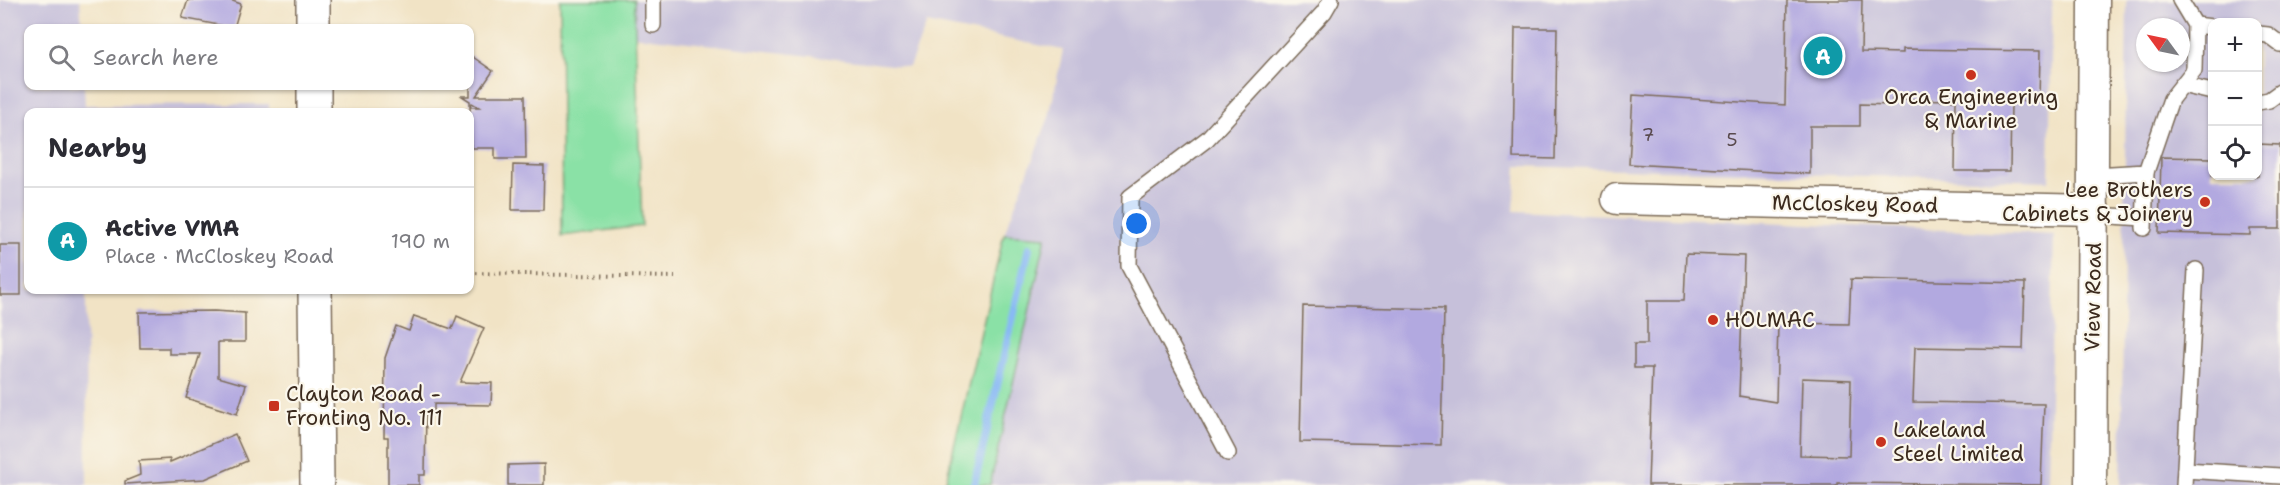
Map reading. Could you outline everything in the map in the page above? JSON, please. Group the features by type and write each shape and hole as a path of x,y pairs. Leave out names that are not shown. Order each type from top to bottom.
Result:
{"main road":[{"path":"313,0 313,24"},
{"path":"314,90 314,108"},
{"path":"315,294 316,485"}],"street":[{"name":"View Road","path":"2091,485 2094,0"},
{"name":"McCloskey Road","path":"1617,199 2094,213"}],"lane":[{"path":"653,0 653,25"},
{"path":"1228,453 1129,266 1130,197 1207,139 1324,12 1331,0"},
{"path":"2094,213 2144,223 2146,172 2171,99 2194,70 2195,25 2180,0"},
{"path":"2195,25 2208,27"},
{"path":"2262,34 2268,35 2280,44"},
{"path":"2182,85 2208,91"},
{"path":"2262,101 2269,100 2280,92"},
{"path":"2094,175 2146,172"},
{"path":"2196,270 2184,478 2280,476"}],"path":[{"path":"474,273 675,277"}],"shaded area":[{"path":"0,0 80,0 82,24 24,24 24,90 84,90 85,105 269,104 269,108 24,108 24,294 86,294 87,485 0,485"},
{"path":"634,0 2052,0 2049,181 1517,166 1514,211 2054,235 2048,481 2044,485 990,485 1046,238 1004,234 1049,117 1063,50 927,23 909,67 634,36"},
{"path":"2127,0 2280,0 2280,485 2121,485"}],"green space":[{"path":"560,0 634,0 642,226 562,236"},
{"path":"1004,234 1046,237 990,485 945,485"}],"building":[{"path":"188,0 230,0 241,4 235,24 213,24 182,18"},
{"path":"1787,0 1862,0 1861,52 1903,53 1903,49 2040,51 2039,101 2011,101 2010,171 1955,171 1956,100 1892,99 1892,105 1860,104 1860,126 1810,126 1810,174 1629,164 1633,95 1785,105"},
{"path":"1515,28 1557,28 1555,159 1513,158"},
{"path":"474,58 493,71 476,96 525,96 526,159 495,159 495,148 474,148 474,108 470,108 470,107 470,101 462,96 470,96 470,90 474,90"},
{"name":"Lee Brothers Cabinets & Joinery","path":"2262,144 2280,145 2280,229 2250,229 2250,235 2159,233 2161,157 2208,158 2208,180 2262,180"},
{"path":"513,165 544,166 543,210 512,210"},
{"path":"0,245 21,245 21,295 0,295"},
{"path":"1686,254 1744,256 1739,396 1776,402 1778,323 1849,324 1851,279 2025,283 2023,349 1915,347 1913,402 2044,404 2041,485 1837,483 1837,485 1648,485 1652,368 1634,368 1634,344 1647,344 1647,301 1684,301","holes":["1802,378 1851,380 1849,456 1800,455"]},
{"path":"1303,306 1444,309 1441,445 1300,442"},
{"path":"139,312 245,313 245,342 218,342 218,377 246,385 237,414 186,398 200,354 169,354 169,348 140,348"},
{"path":"414,316 452,329 457,316 484,328 460,382 492,383 491,405 434,404 434,411 426,411 425,475 419,475 419,485 388,485 388,437 384,437 385,358 396,326 409,331"},
{"path":"235,434 247,461 205,479 125,484 125,481 140,475 139,461 170,459 170,462"},
{"path":"544,464 544,485 508,485 508,465"}],"waterway":[{"path":"974,485 1029,248"}],"place":[{"name":"Active VMA","path":"1823,56"},
{"name":"Orca Engineering & Marine","path":"1971,75"},
{"name":"Lee Brothers Cabinets & Joinery","path":"2205,202"},
{"name":"HOLMAC","path":"1713,320"},
{"name":"Clayton Road - Fronting No. 111","path":"274,406"},
{"name":"Lakeland Steel Limited","path":"1881,442"}]}
